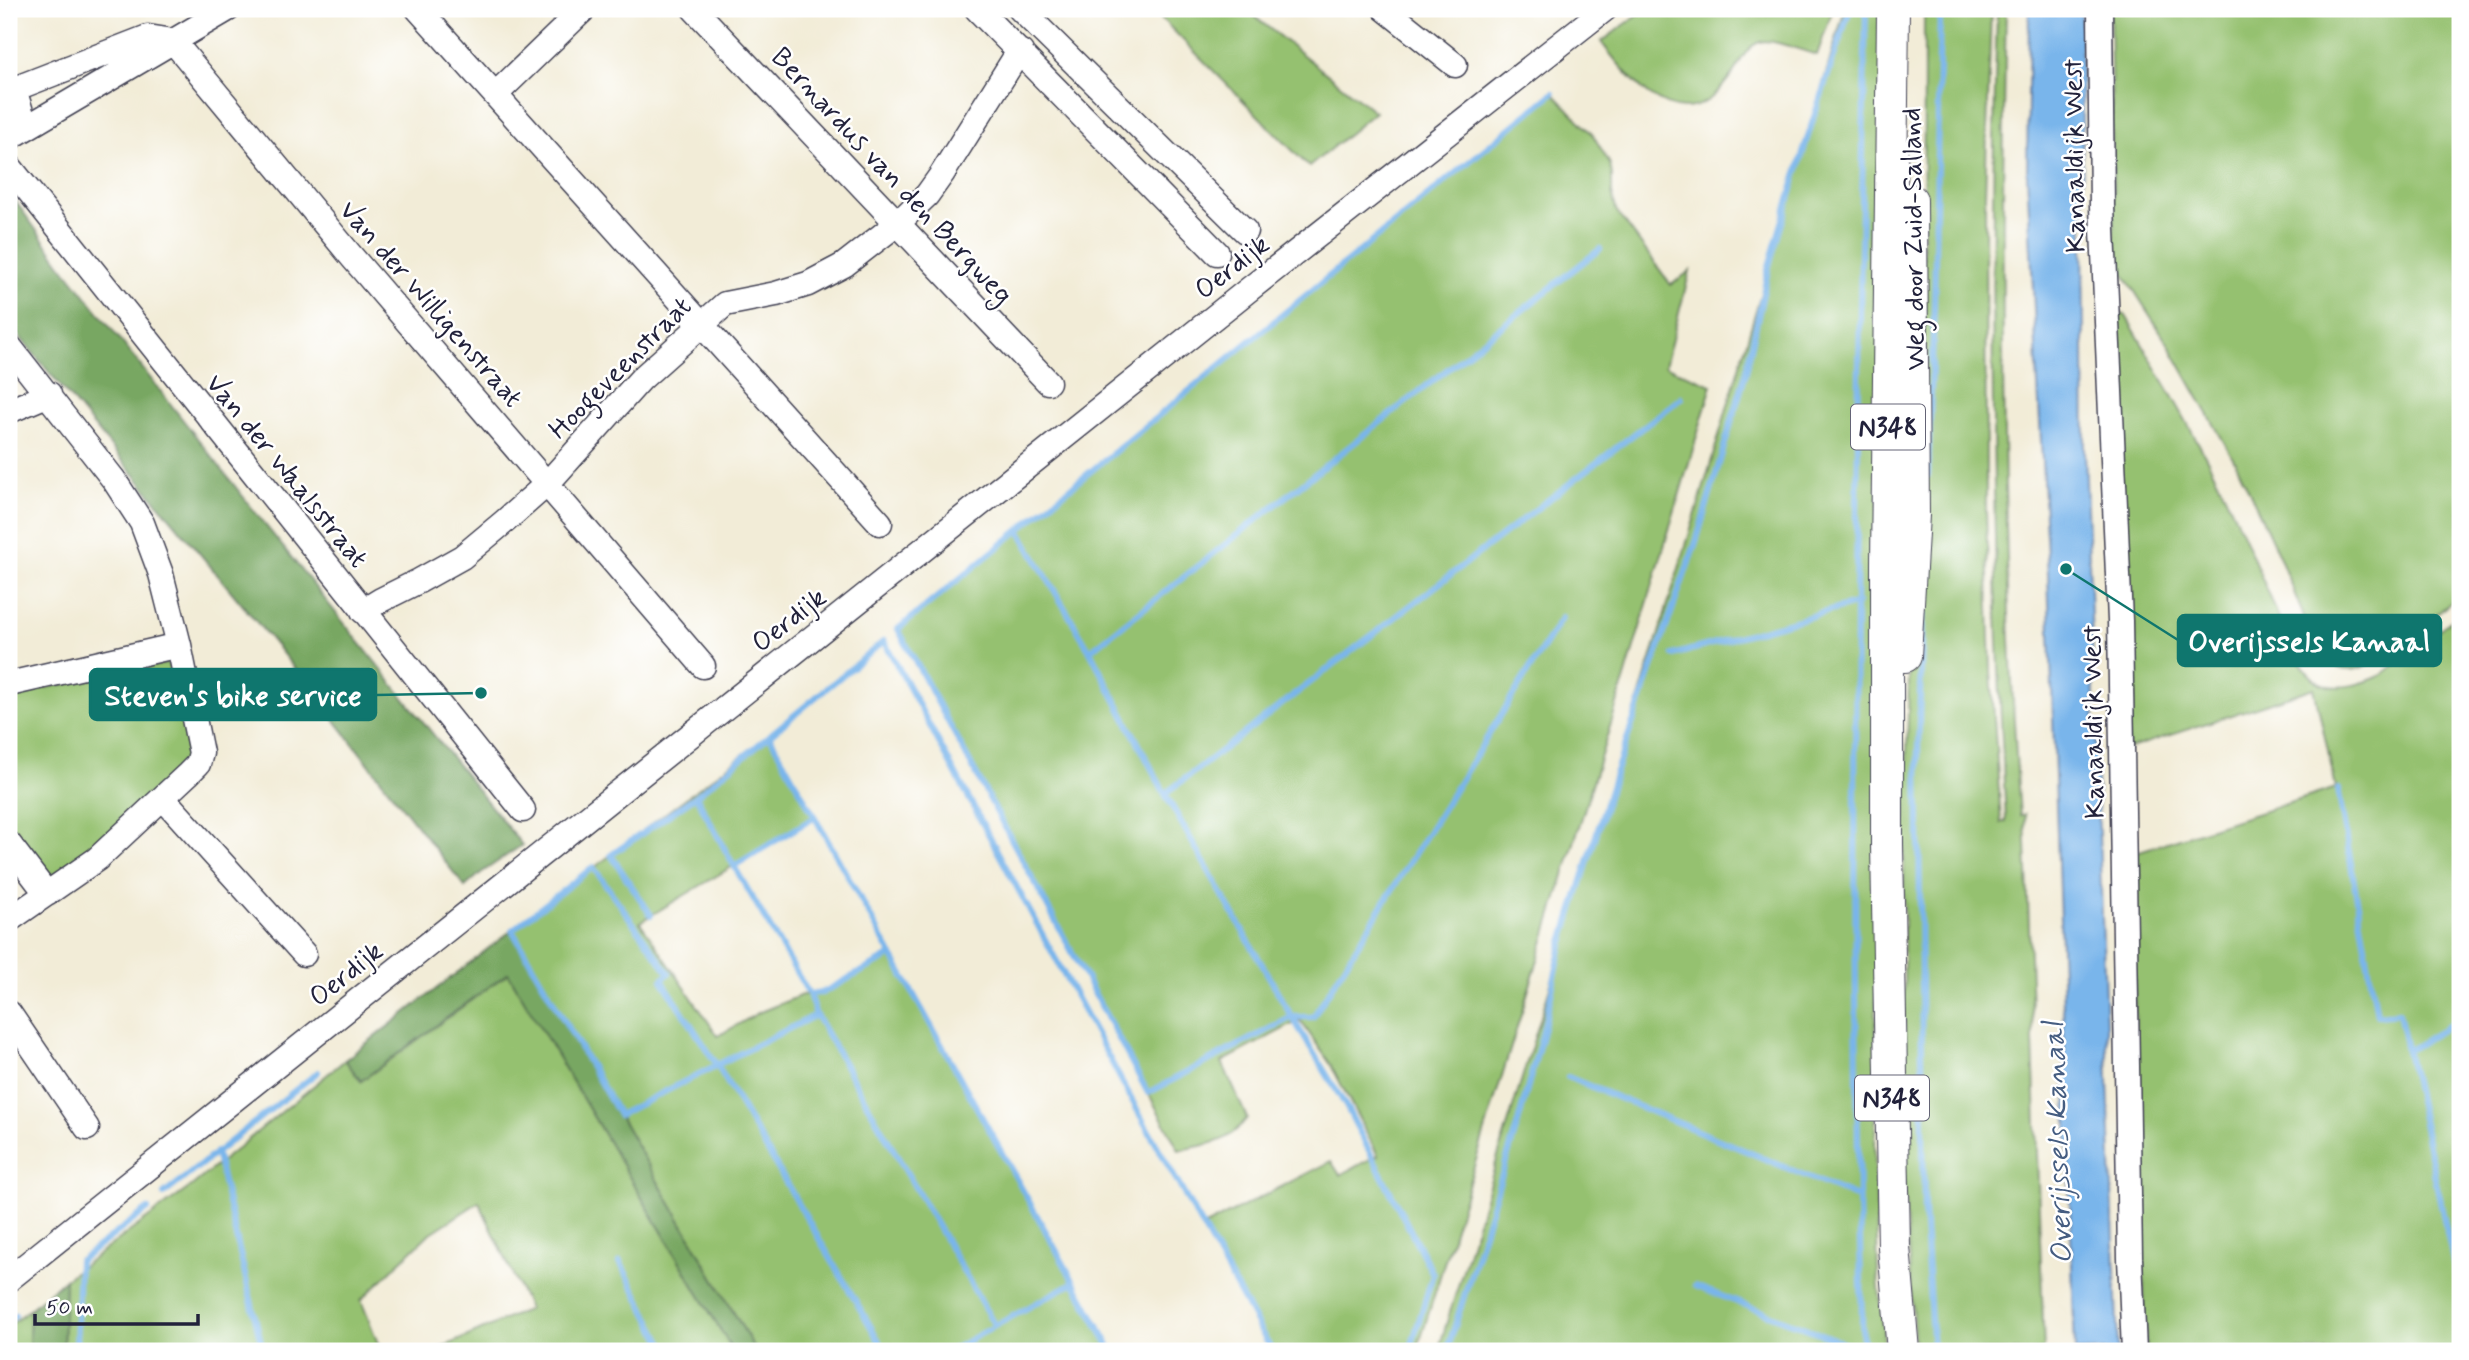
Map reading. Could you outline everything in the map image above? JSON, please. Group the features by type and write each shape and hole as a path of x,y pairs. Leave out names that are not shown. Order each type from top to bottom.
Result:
{"main road":[{"name":"Weg door Zuid-Salland","path":"1893,9 1887,845 1894,1247 1903,1351"},
{"name":"Weg door Zuid-Salland","path":"1887,845 1909,609 1913,515 1911,9"}],"street":[{"path":"173,41 148,37 14,89 17,133 228,9"},
{"path":"418,9 880,523"},
{"path":"496,94 584,9"},
{"name":"Bernardus van den Bergweg","path":"694,9 1048,382"},
{"path":"977,9 1217,253"},
{"path":"1385,9 1455,65"},
{"name":"Oerdijk","path":"9,1279 1247,291 1605,9"},
{"name":"Kanaaldijk West","path":"2100,9 2102,207 2121,635 2130,1258 2134,1351"},
{"path":"1023,12 1245,231"},
{"name":"Hoogeveenstraat","path":"363,611 461,557 547,484 642,379 725,304 776,294 808,284 844,265 898,223 927,195 942,174 1013,61 1023,12"},
{"name":"Van der Willigenstraat","path":"173,41 703,666"},
{"name":"Van der Waalsstraat","path":"9,166 523,810"},
{"path":"9,346 114,480 142,523 161,574 201,754 198,764 97,859 9,920"},
{"path":"9,411 49,394"},
{"path":"9,684 179,646"},
{"path":"163,798 304,954"},
{"path":"9,844 47,894"},
{"path":"9,1013 88,1128"}],"green space":[{"path":"1152,9 1245,9 1375,112 1309,167"},
{"path":"1646,9 1833,9 1817,55 1780,44 1760,42 1747,51 1715,95 1691,107 1676,107 1661,102 1646,92 1601,42"},
{"path":"1845,9 1883,9 1875,1165 1878,1276 1885,1351 1438,1351 1699,503"},
{"path":"1924,9 1991,9 1985,196 1986,511 1991,671 2001,823 2006,821 1994,516 1993,212 1997,9 2006,9 2003,311 2006,513 2020,816 2025,814 2044,1351 1915,1351 1904,1184 1904,857 1909,679 1923,389"},
{"path":"2110,9 2460,9 2460,595 2395,648 2368,665 2352,670 2343,669 2321,659 2280,558 2237,465 2169,345 2114,259"},
{"path":"1553,93 1593,135 1610,164 1616,210 1671,285 1690,271 1665,366 1712,385 1625,678 1417,1351 1270,1351 1203,1227 1331,1161 1340,1175 1378,1155 1331,1065 1300,1020 1222,1062 1247,1118 1240,1127 1217,1142 1179,1150 898,629"},
{"path":"9,192 60,263 267,527 522,845 465,887 279,649 9,324"},
{"path":"2120,312 2126,316 2211,466 2288,640 2312,678 2335,687 2360,683 2382,675 2460,613 2460,1351 2146,1351 2130,854 2336,788 2314,688 2128,749 2114,315"},
{"path":"168,663 190,739 183,766 117,828 47,882 9,832 9,695"},
{"path":"769,735 815,817 640,922 718,1036 760,1012 802,995 822,993 892,955 1112,1351 756,1351 512,930"},
{"path":"512,930 756,1351 733,1351 508,973 361,1081 345,1060"},
{"path":"508,973 733,1351 434,1351 529,1309 479,1202 428,1235 361,1300 381,1351 63,1351 65,1279 189,1188 345,1060 361,1081"},
{"path":"65,1279 63,1351 29,1351 30,1309"},
{"path":"30,1309 29,1351 9,1351 9,1326"}],"water":[{"path":"2029,9 2081,9 2085,452 2118,1351 2075,1351 2048,575 2027,175"}],"waterway":[{"path":"1447,1351 1518,1123 1542,1035 1562,945 1616,771 1696,542 1745,376 1769,266 1850,9"},
{"path":"1863,1351 1855,848 1859,344 1866,9"},
{"path":"1928,475 1940,9"},
{"path":"1410,1351 1433,1274 1347,1108 1292,1017 1148,1093 898,629 1553,93"},
{"path":"1090,651 1600,249"},
{"path":"1165,794 1681,398"},
{"path":"1019,530 1090,651 1165,794 1292,1017 1313,1017 1562,617"},
{"path":"1673,655 1858,603"},
{"path":"1923,612 1918,750 1924,1209 1933,1351"},
{"path":"651,915 611,855 696,796 884,641 1141,1117 1272,1351"},
{"path":"769,735 1074,1282 950,1351"},
{"path":"2338,789 2377,1015 2399,1013 2460,1292"},
{"path":"696,796 734,866 815,817"},
{"path":"734,866 809,994 822,993 892,955"},
{"path":"593,867 669,973 662,980 717,1065 619,1115 512,930 593,867"},
{"path":"809,994 816,1015 995,1326"},
{"path":"816,1015 717,1065 885,1351"},
{"path":"2407,1051 2460,1019"},
{"path":"164,1194 318,1072"},
{"path":"1568,1077 1859,1198"},
{"path":"216,1152 263,1351"},
{"path":"76,1351 79,1261 148,1209"},
{"path":"620,1262 667,1351"},
{"path":"1074,1282 1112,1351"},
{"path":"1695,1286 1863,1350"},
{"path":"9,1320 15,1315"}],"place":[{"name":"Overijssels Kanaal","path":"2066,569"},
{"name":"Steven's bike service","path":"481,693"}]}
